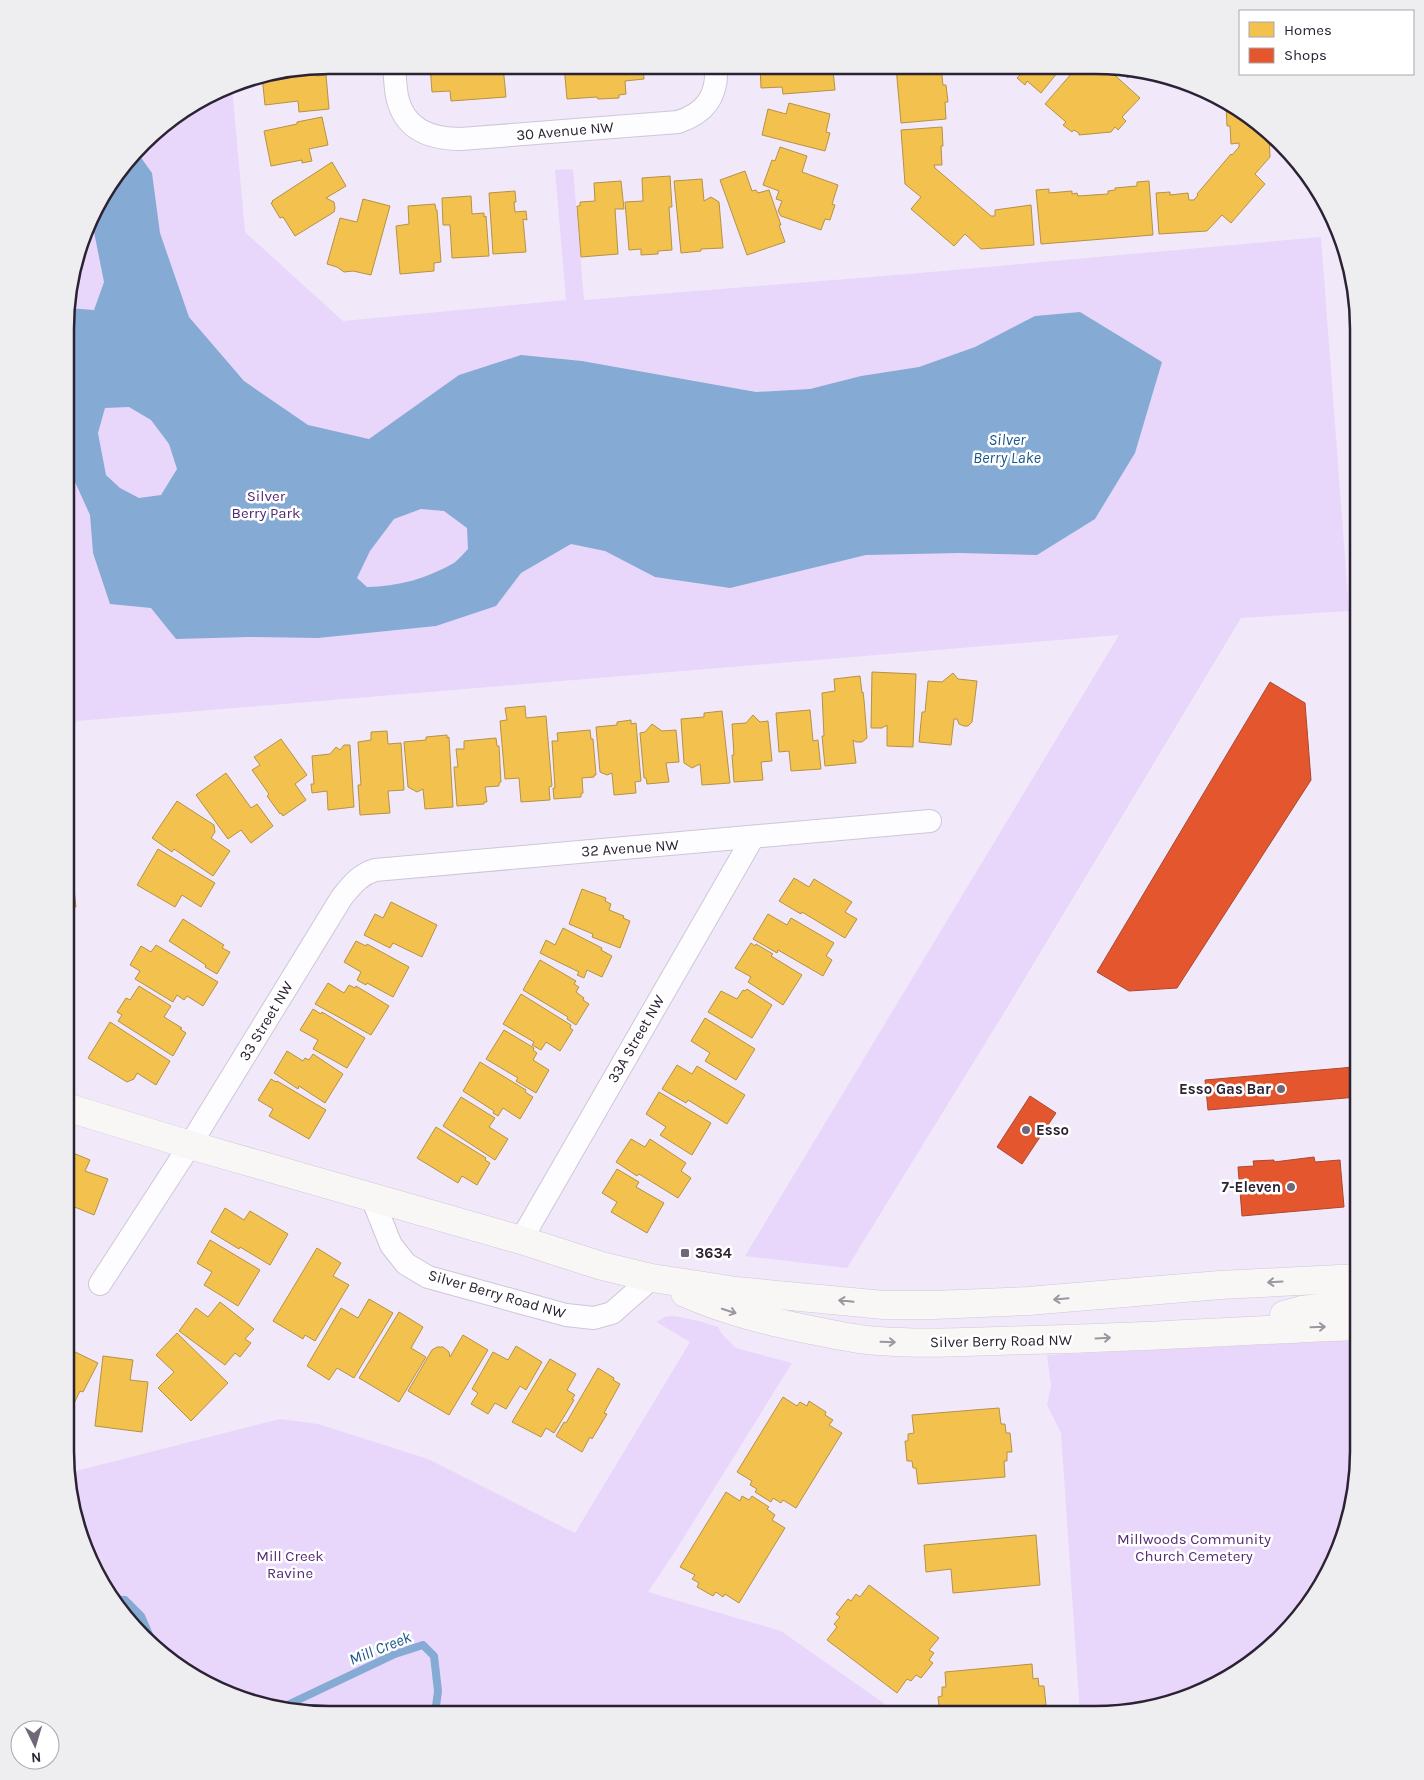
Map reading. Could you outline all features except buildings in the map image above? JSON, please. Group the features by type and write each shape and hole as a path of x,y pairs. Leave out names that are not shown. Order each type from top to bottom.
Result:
{"street":[{"name":"30 Avenue NW","path":"395,74 399,103 408,120 418,130 443,139 462,139 678,122 700,112 708,104 713,94 716,74"},
{"name":"32 Avenue NW","path":"342,897 364,873 375,870 523,856 752,839 930,822"},
{"name":"33A Street NW","path":"521,1240 752,839"},
{"name":"33 Street NW","path":"190,1146 342,897"},
{"name":"Silver Berry Road NW","path":"74,1110 190,1146 521,1240 602,1266 652,1278 760,1294 884,1305 1028,1301 1220,1285 1350,1278"},
{"path":"100,1284 190,1146"},
{"name":"Silver Berry Road NW","path":"372,1198 391,1245 406,1264 428,1277 566,1315 594,1318 612,1313 652,1278"},
{"name":"Silver Berry Road NW","path":"652,1278 711,1305 742,1315 861,1340 919,1343 1096,1339 1350,1326"},
{"path":"1227,1331 1302,1310 1350,1304"}],"green space":[{"name":"Silver Berry Park","path":"233,92 245,232 343,321 566,300 555,170 573,169 584,300 908,274 1321,237 1349,611 1241,618 1007,1008 847,1268 745,1256 1119,635 77,721 74,725 74,312 82,263 93,231 108,201 137,161 161,137 187,117 231,93"},
{"name":"Mill Creek Ravine","path":"674,1316 718,1327 722,1334 736,1348 792,1363 648,1592 781,1631 888,1706 312,1706 263,1698 231,1687 201,1672 161,1643 137,1619 117,1593 93,1549 82,1517 74,1471 280,1419 318,1424 428,1459 575,1533 690,1342 656,1322 664,1317"},
{"name":"Millwoods Community Church Cemetery","path":"1350,1340 1350,1468 1342,1517 1331,1549 1316,1579 1287,1619 1263,1643 1237,1663 1208,1680 1161,1698 1112,1706 1079,1706 1061,1433 1047,1405 1051,1386 1047,1355"}],"water":[{"name":"Silver Berry Lake","path":"141,157 152,173 160,233 189,317 244,381 308,425 369,439 459,375 521,355 582,361 756,392 810,389 861,376 919,367 975,347 1035,316 1080,312 1162,362 1135,453 1095,519 1037,555 959,553 866,555 730,588 655,577 605,551 571,544 521,573 496,606 436,626 318,638 176,639 151,608 110,604 93,553 90,515 74,478 74,309 94,310 104,282 94,230 117,187","holes":["129,407 151,420 169,444 177,469 161,495 139,498 120,488 106,475 98,433 105,408","421,509 444,511 467,528 468,549 454,563 423,577 378,587 367,587 357,578 370,551 394,519"]}],"waterway":[{"name":"Mill Creek","path":"122,1600 125,1600 141,1616 146,1628"},
{"name":"Mill Creek","path":"291,1703 395,1654 423,1645 434,1656 438,1691 436,1706"}],"place":[{"name":"Esso Gas Bar","path":"1281,1089"},
{"name":"Esso","path":"1026,1130"},
{"name":"7-Eleven","path":"1291,1187"},
{"name":"3634","path":"685,1253"}]}
